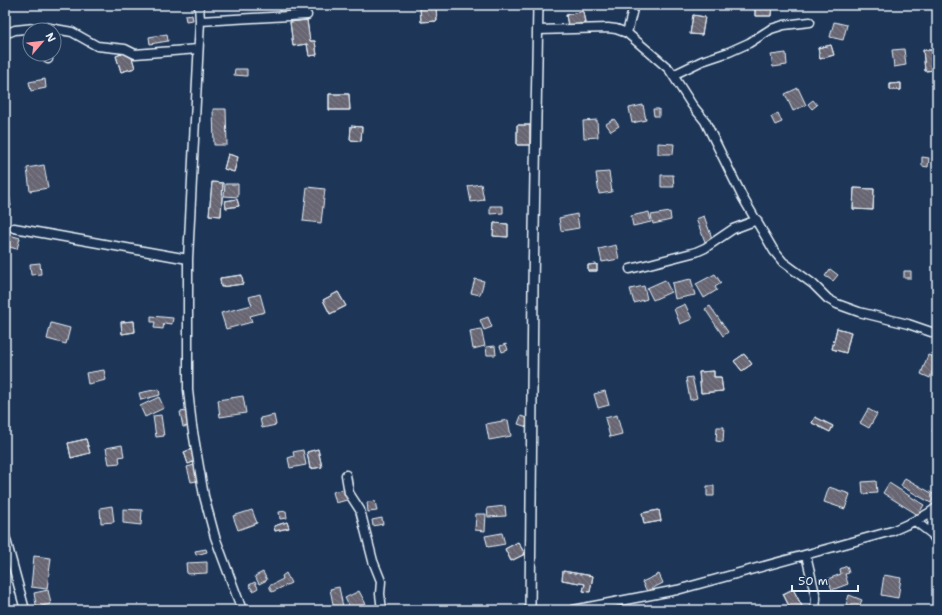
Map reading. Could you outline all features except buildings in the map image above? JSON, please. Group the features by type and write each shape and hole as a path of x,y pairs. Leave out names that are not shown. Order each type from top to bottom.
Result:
{"street":[{"path":"199,5 200,21 188,259 188,390 192,426 204,496 215,537 242,610"},
{"path":"530,610 533,286 538,5"},
{"path":"627,33 634,5"},
{"path":"200,21 307,15"},
{"path":"673,75 702,61 729,52 748,43 771,29 784,25 810,22"},
{"path":"538,30 608,28 627,33 662,63 673,75 692,105 705,121 756,220 782,262 813,284 828,299 837,304 859,312 908,324 937,334"},
{"path":"5,34 15,30 22,30"},
{"path":"62,31 72,32 97,46 125,49 135,54 198,49"},
{"path":"630,269 696,252 733,230 756,220"},
{"path":"14,228 188,259"},
{"path":"346,474 349,492 360,510 373,561 381,581 380,594 382,610"},
{"path":"573,610 677,590 806,555 892,531 915,521 935,509"},
{"path":"932,534 935,509"},
{"path":"915,521 932,534 937,542"},
{"path":"5,536 25,610"},
{"path":"806,555 816,598 815,610"}]}
